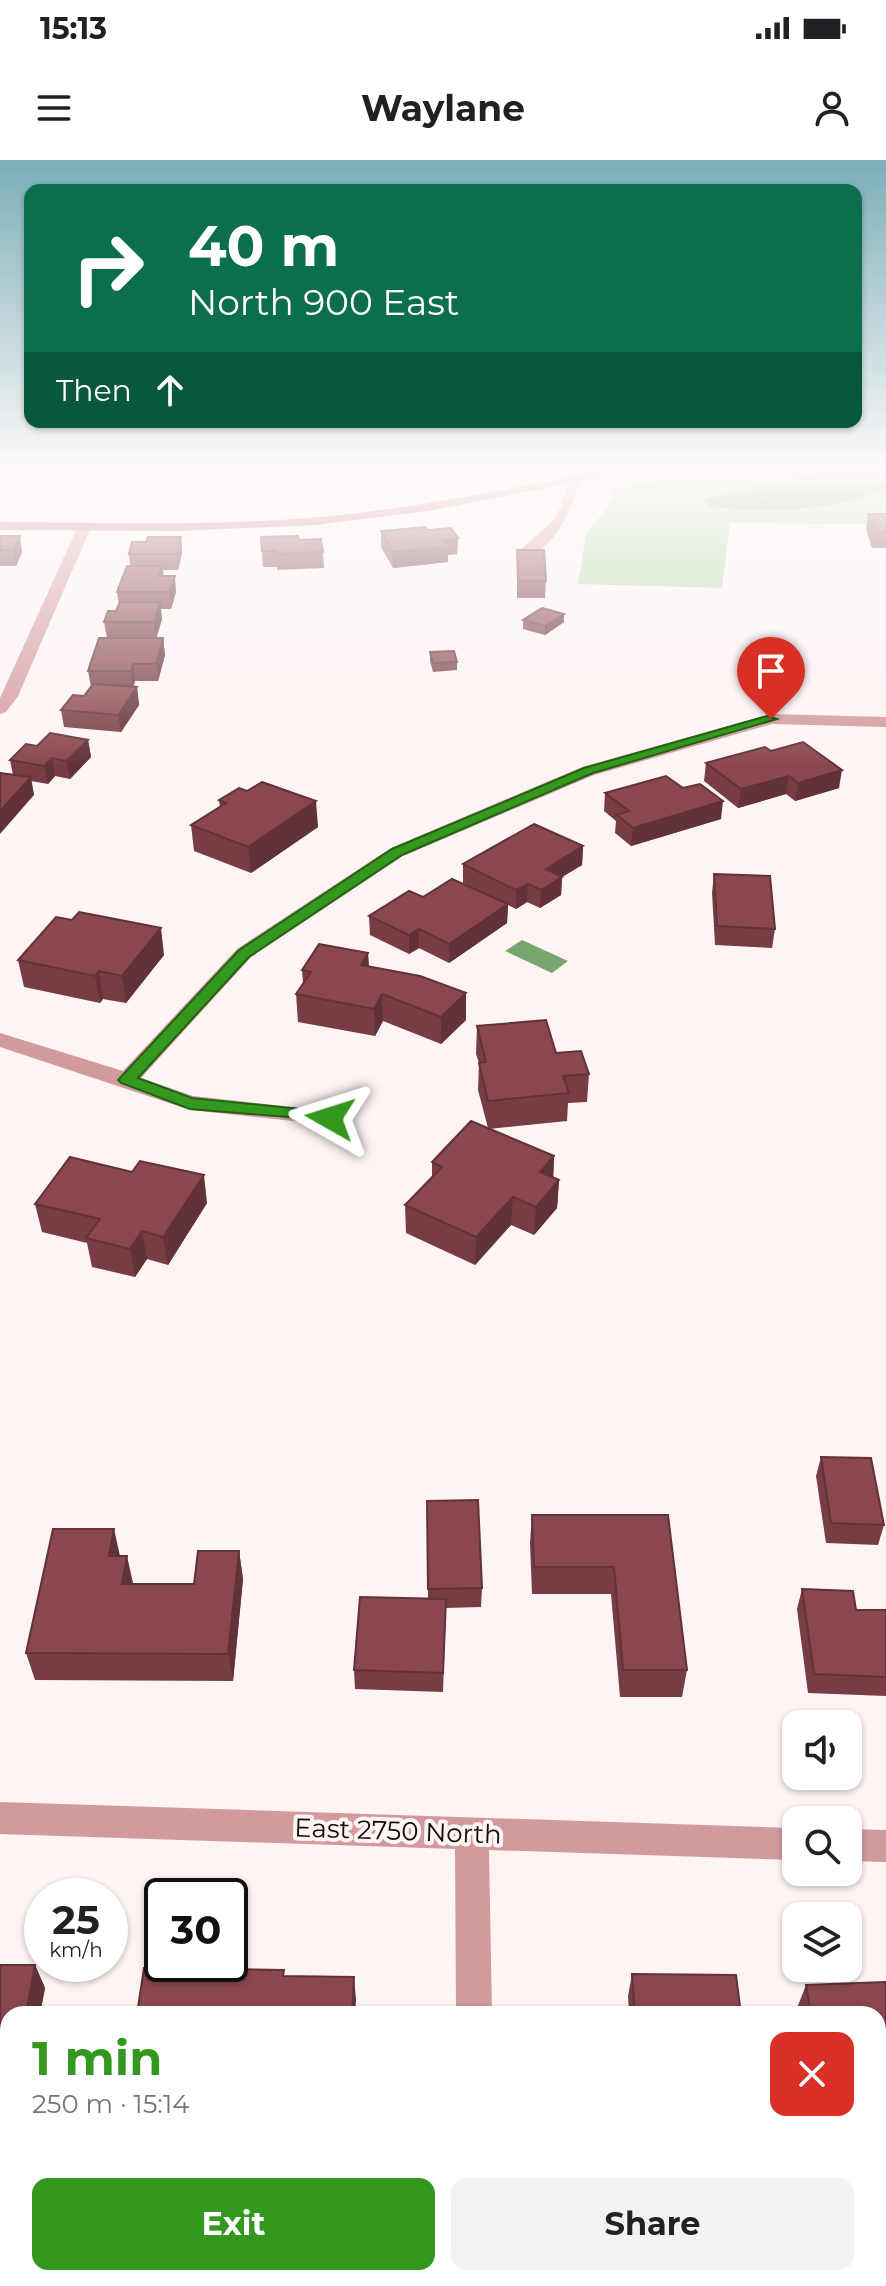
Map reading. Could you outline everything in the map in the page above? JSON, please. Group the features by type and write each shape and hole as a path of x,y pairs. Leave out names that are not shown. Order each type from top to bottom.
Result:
{"street":[{"path":"3,700 64,569"},
{"path":"127,1080 244,953 397,852 588,771 771,719 886,722"},
{"path":"0,1040 190,1103 330,1118"},
{"name":"East 2750 North","path":"0,1818 782,1844"},
{"path":"472,1834 474,2006"},
{"path":"862,1845 886,1846"}],"shaded area":[{"path":"580,569 724,569 722,588 578,584"},
{"path":"522,940 568,961 552,973 505,951"}],"building":[{"path":"126,569 161,569 159,576 175,576 169,592 117,592"},
{"path":"518,569 545,569 546,581 518,581"},
{"path":"120,602 160,602 154,622 104,622 108,611 116,611"},
{"path":"542,608 564,614 545,626 523,620"},
{"path":"99,638 163,638 156,664 133,664 131,671 88,671"},
{"path":"454,651 457,662 433,663 430,652"},
{"path":"93,684 137,687 118,715 61,710 73,695 84,696"},
{"path":"50,733 88,740 66,761 52,758 44,766 10,760 26,744 37,746"},
{"path":"803,742 842,770 798,783 789,776 741,789 706,763 765,747 771,751"},
{"path":"0,773 31,777 0,811"},
{"path":"666,776 683,788 700,784 723,801 633,828 617,815 629,811 605,793"},
{"path":"262,782 316,801 248,847 191,825 226,803 219,800 239,788 247,791"},
{"path":"534,824 583,846 546,869 562,877 541,890 528,884 516,890 463,864"},
{"path":"714,874 770,876 775,929 717,926"},
{"path":"452,879 508,904 449,944 419,929 409,935 369,916 409,891 423,897"},
{"path":"79,912 161,928 122,976 99,971 95,976 18,960 56,917 72,920"},
{"path":"319,944 368,953 361,965 420,976 466,993 441,1017 382,994 374,1009 296,994 311,972 302,970"},
{"path":"546,1020 556,1053 581,1051 589,1074 563,1076 569,1093 488,1101 479,1063 486,1062 477,1026"},
{"path":"471,1121 554,1156 540,1172 559,1180 536,1207 513,1197 476,1237 405,1205 442,1167 432,1162"},
{"path":"70,1157 132,1172 140,1161 204,1175 163,1237 142,1231 130,1249 86,1238 100,1219 35,1204"},
{"path":"821,1457 871,1458 884,1525 831,1523"},
{"path":"478,1500 482,1588 428,1589 427,1501"},
{"path":"532,1515 668,1515 687,1670 623,1670 614,1567 534,1567"},
{"path":"53,1529 114,1529 109,1556 127,1556 122,1584 194,1584 198,1551 239,1551 228,1654 26,1653"},
{"path":"802,1589 853,1591 856,1610 886,1610 886,1677 814,1674"},
{"path":"360,1597 446,1599 443,1673 354,1670"},
{"path":"0,1965 24,1965 24,1982 32,1982 27,2006 0,2006"},
{"path":"144,1968 144,1982 248,1982 248,1969 284,1970 283,1976 354,1977 352,2006 138,2006"},
{"path":"632,1974 736,1975 740,2006 634,2006"},
{"path":"886,1982 886,2006 810,2006 806,1985"}],"route":[{"path":"330,1118 190,1103 127,1080 244,953 397,852 588,771 771,719"}]}
